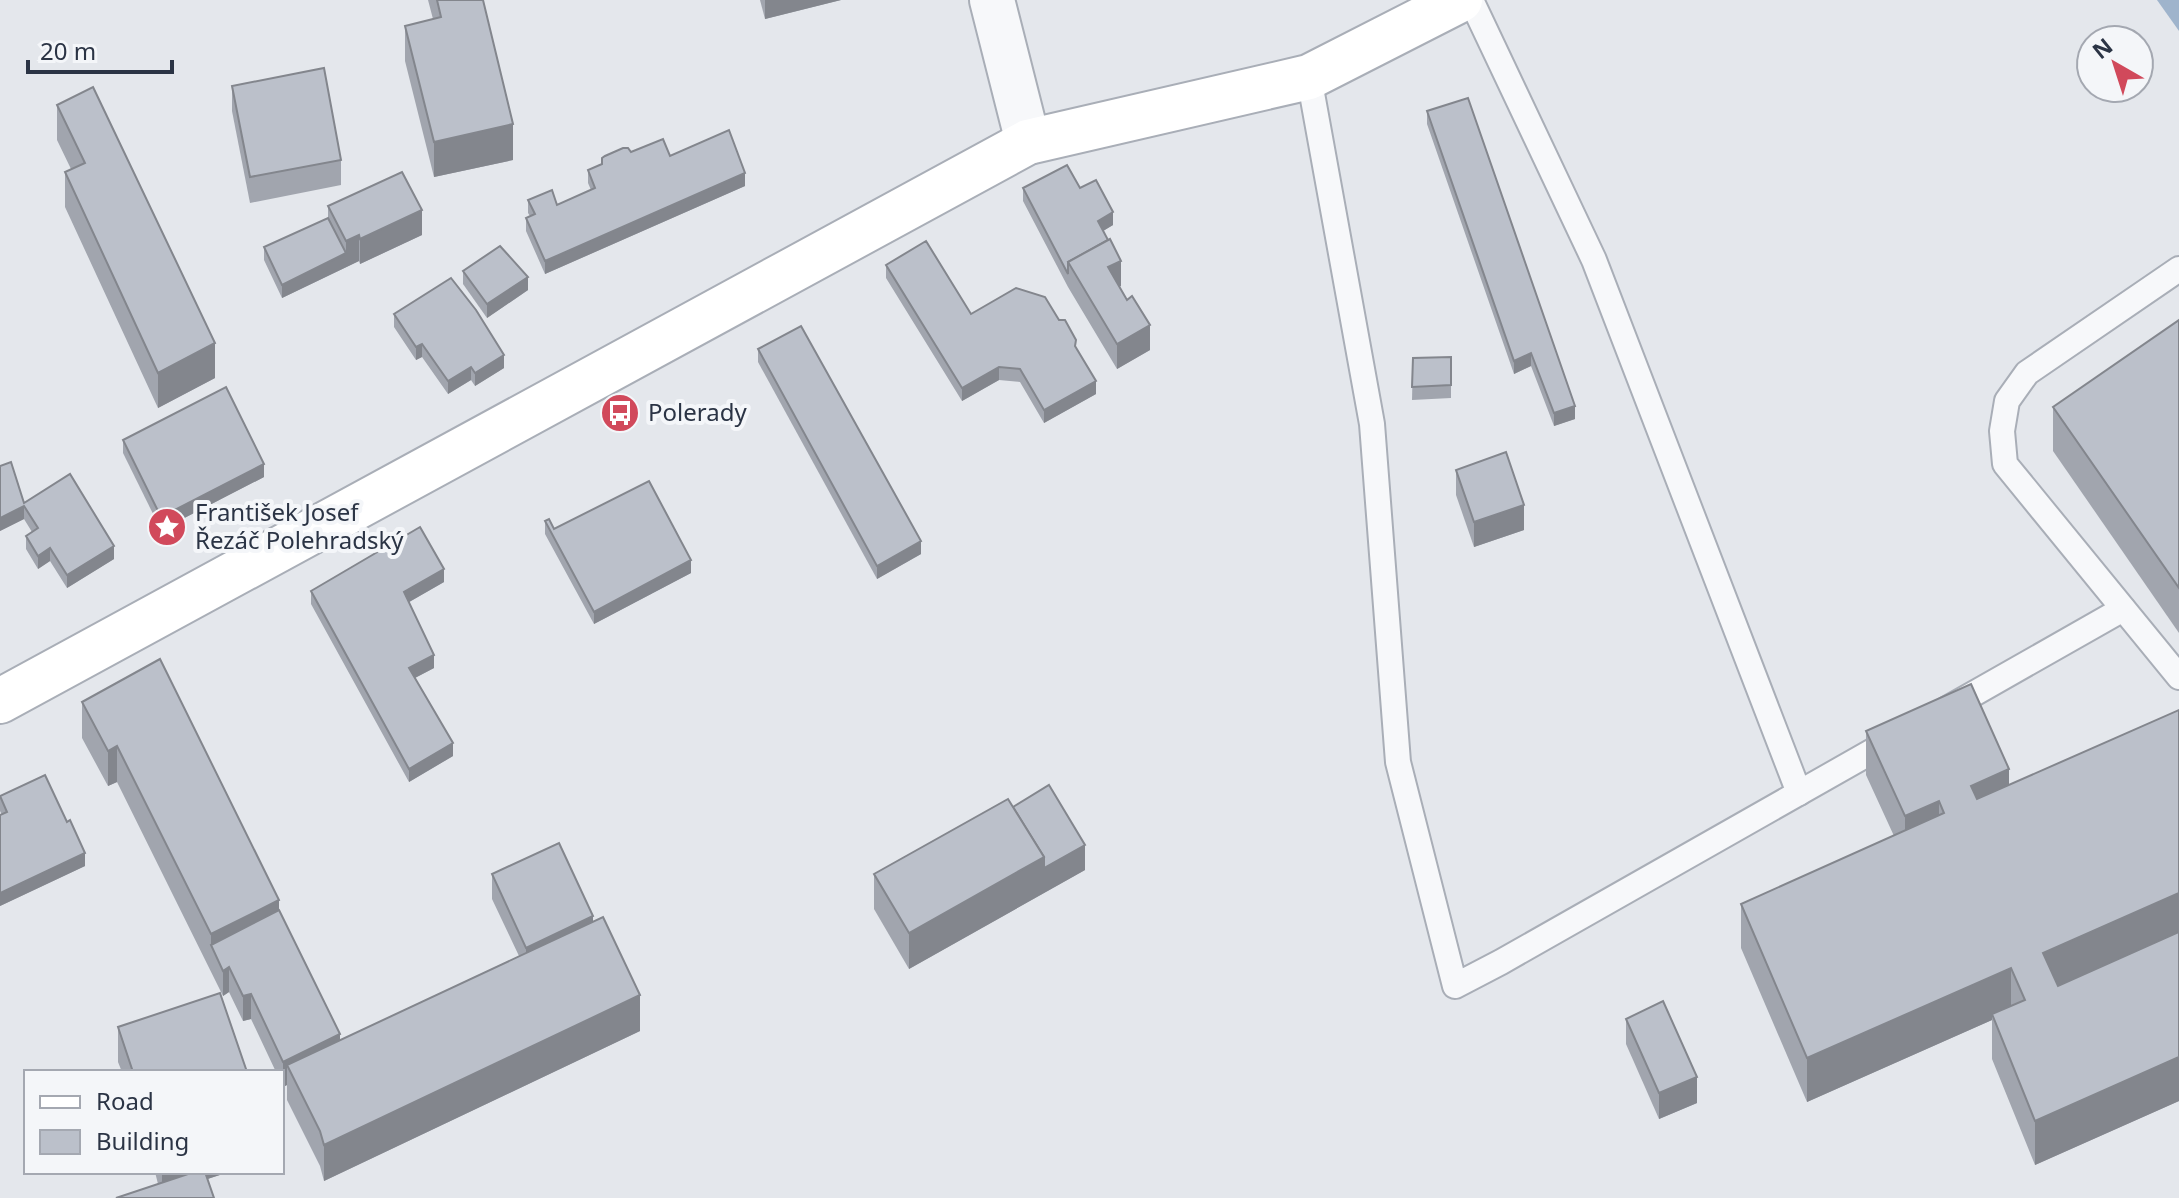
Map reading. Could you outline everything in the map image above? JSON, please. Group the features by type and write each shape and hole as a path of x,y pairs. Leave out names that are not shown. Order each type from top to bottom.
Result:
{"street":[{"path":"992,0 1028,142"},
{"path":"0,701 1028,142 1309,77 1460,0"}],"lane":[{"path":"1471,0 1594,260 1799,793"},
{"path":"1309,77 1372,424 1398,762 1455,986 2123,609"},
{"path":"2179,269 2027,373 2007,401 2002,431 2005,464 2179,677"}],"water":[{"path":"2157,0 2179,0 2179,31"}],"building":[{"path":"437,0 483,0 513,124 434,142 405,26 441,17"},
{"path":"324,68 341,160 250,177 232,86"},
{"path":"93,87 215,343 158,373 65,172 85,163 57,105"},
{"path":"1468,98 1575,406 1554,413 1531,353 1514,361 1427,111"},
{"path":"729,130 745,173 545,261 526,218 535,214 528,200 552,190 557,205 595,188 588,170 602,164 605,156 623,148 631,152 663,139 670,156"},
{"path":"1067,165 1080,188 1096,180 1113,212 1098,221 1108,240 1068,262 1068,274 1023,188"},
{"path":"402,172 422,210 360,239 359,235 346,241 328,206"},
{"path":"328,218 346,253 282,285 264,247"},
{"path":"1110,239 1121,261 1108,267 1127,300 1132,296 1150,325 1117,344 1068,262"},
{"path":"926,241 971,314 1016,288 1045,297 1059,320 1065,320 1076,340 1075,346 1096,381 1044,410 1020,369 999,367 962,388 886,265"},
{"path":"500,246 528,277 487,304 463,271"},
{"path":"451,278 476,310 504,355 475,373 471,367 448,381 422,344 416,347 394,314"},
{"path":"2179,320 2179,588 2053,407"},
{"path":"801,326 921,541 877,566 758,349"},
{"path":"1451,357 1451,385 1412,387 1413,358"},
{"path":"226,387 264,464 161,517 123,440"},
{"path":"1506,452 1524,505 1474,522 1456,470"},
{"path":"11,462 24,503 70,474 114,546 67,575 50,548 38,556 26,536 38,528 24,506 0,518 0,466"},
{"path":"649,481 691,560 594,612 545,521 549,519 554,529"},
{"path":"420,527 444,569 404,592 434,655 409,668 453,743 409,769 311,591"},
{"path":"160,659 279,900 211,934 117,746 108,751 82,702"},
{"path":"1971,684 2009,769 1971,786 1977,799 2179,710 2179,893 2043,953 2058,986 2179,932 2179,1057 2035,1121 1992,1014 2025,1000 2011,968 1807,1058 1741,904 1944,813 1939,801 1905,816 1866,731"},
{"path":"45,775 85,853 0,893 0,815 7,812 0,796"},
{"path":"1049,785 1085,845 1044,868 1044,857 1013,807"},
{"path":"1008,799 1044,857 909,933 874,874"},
{"path":"559,843 593,916 526,948 492,874"},
{"path":"279,910 340,1034 283,1062 251,994 243,996 229,967 223,971 211,945"},
{"path":"603,917 640,995 324,1145 287,1065"},
{"path":"220,993 246,1070 132,1070 118,1027"},
{"path":"1663,1001 1697,1077 1659,1093 1626,1019"},
{"path":"188,1174 206,1174 214,1198 116,1198"}],"place":[{"name":"Polerady","path":"620,413"},
{"name":"František Josef Řezáč Polehradský","path":"167,527"}]}
